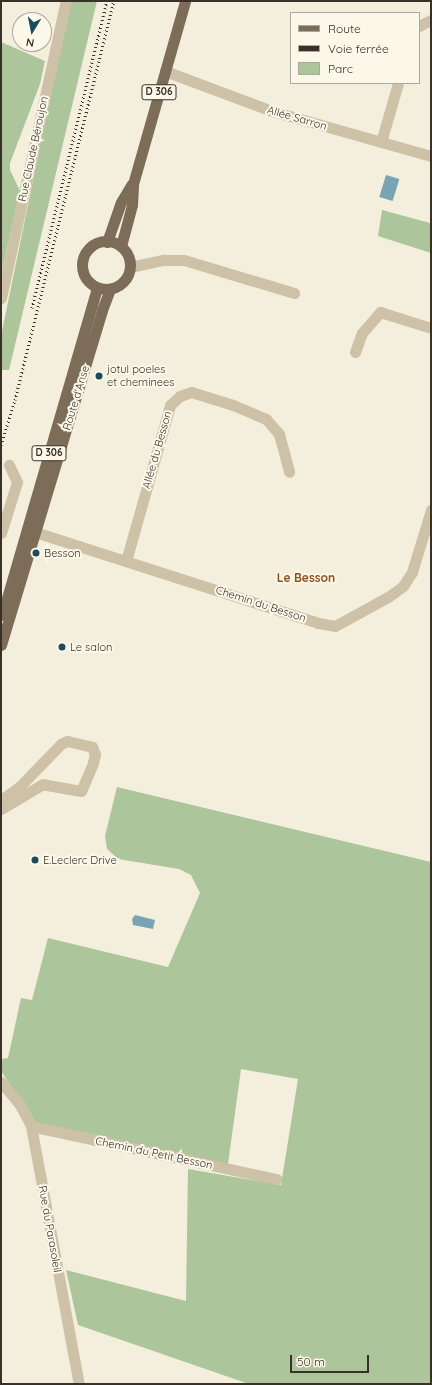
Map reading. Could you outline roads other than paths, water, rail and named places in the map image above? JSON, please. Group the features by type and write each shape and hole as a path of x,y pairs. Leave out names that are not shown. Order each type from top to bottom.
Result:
{"main road":[{"name":"D 306","path":"107,242 121,202 132,184 185,1"},
{"name":"D 306","path":"121,246 132,205 132,184"},
{"path":"107,242 121,246 130,259 130,267 124,281 110,289 97,288 85,276 83,260 92,246 107,242"},
{"name":"Route d'Anse","path":"1,619 3,604 97,288"},
{"name":"Route d'Anse","path":"1,644 102,310 110,289"}],"street":[{"name":"Rue Claude Béroujon","path":"1,298 66,1"},
{"path":"420,26 431,20"},
{"name":"Allée Sarron","path":"165,71 272,111 431,156"},
{"path":"381,142 398,84"},
{"path":"130,267 164,260 184,260 294,293"},
{"path":"355,352 362,333 380,312 431,328"},
{"name":"Allée du Besson","path":"126,561 170,405 180,396 190,392 233,405 266,419 279,434 289,472"},
{"path":"1,533 17,482 10,465"},
{"name":"Chemin du Besson","path":"35,532 318,623 335,626 388,598 403,586 412,572 431,510"},
{"path":"1,800 20,786 61,744 68,741 92,747 95,754 93,763 80,791 43,784 1,809"},
{"name":"Rue du Parasoleil","path":"1,1082 20,1105 31,1126 80,1384"},
{"name":"Chemin du Petit Besson","path":"31,1126 276,1179"}],"water":[{"path":"386,175 399,179 393,201 379,197"},
{"path":"135,915 155,920 153,929 133,925 132,919"}],"railway":[{"path":"32,308 107,1"},
{"path":"1,445 15,400 114,1"}],"place":[{"name":"jotul poeles et cheminees","path":"99,376"},
{"name":"Besson","path":"36,553"},
{"name":"Le salon","path":"62,647"},
{"name":"E.Leclerc Drive","path":"35,860"}],"district":[{"name":"Le Besson","path":"306,578"}]}
